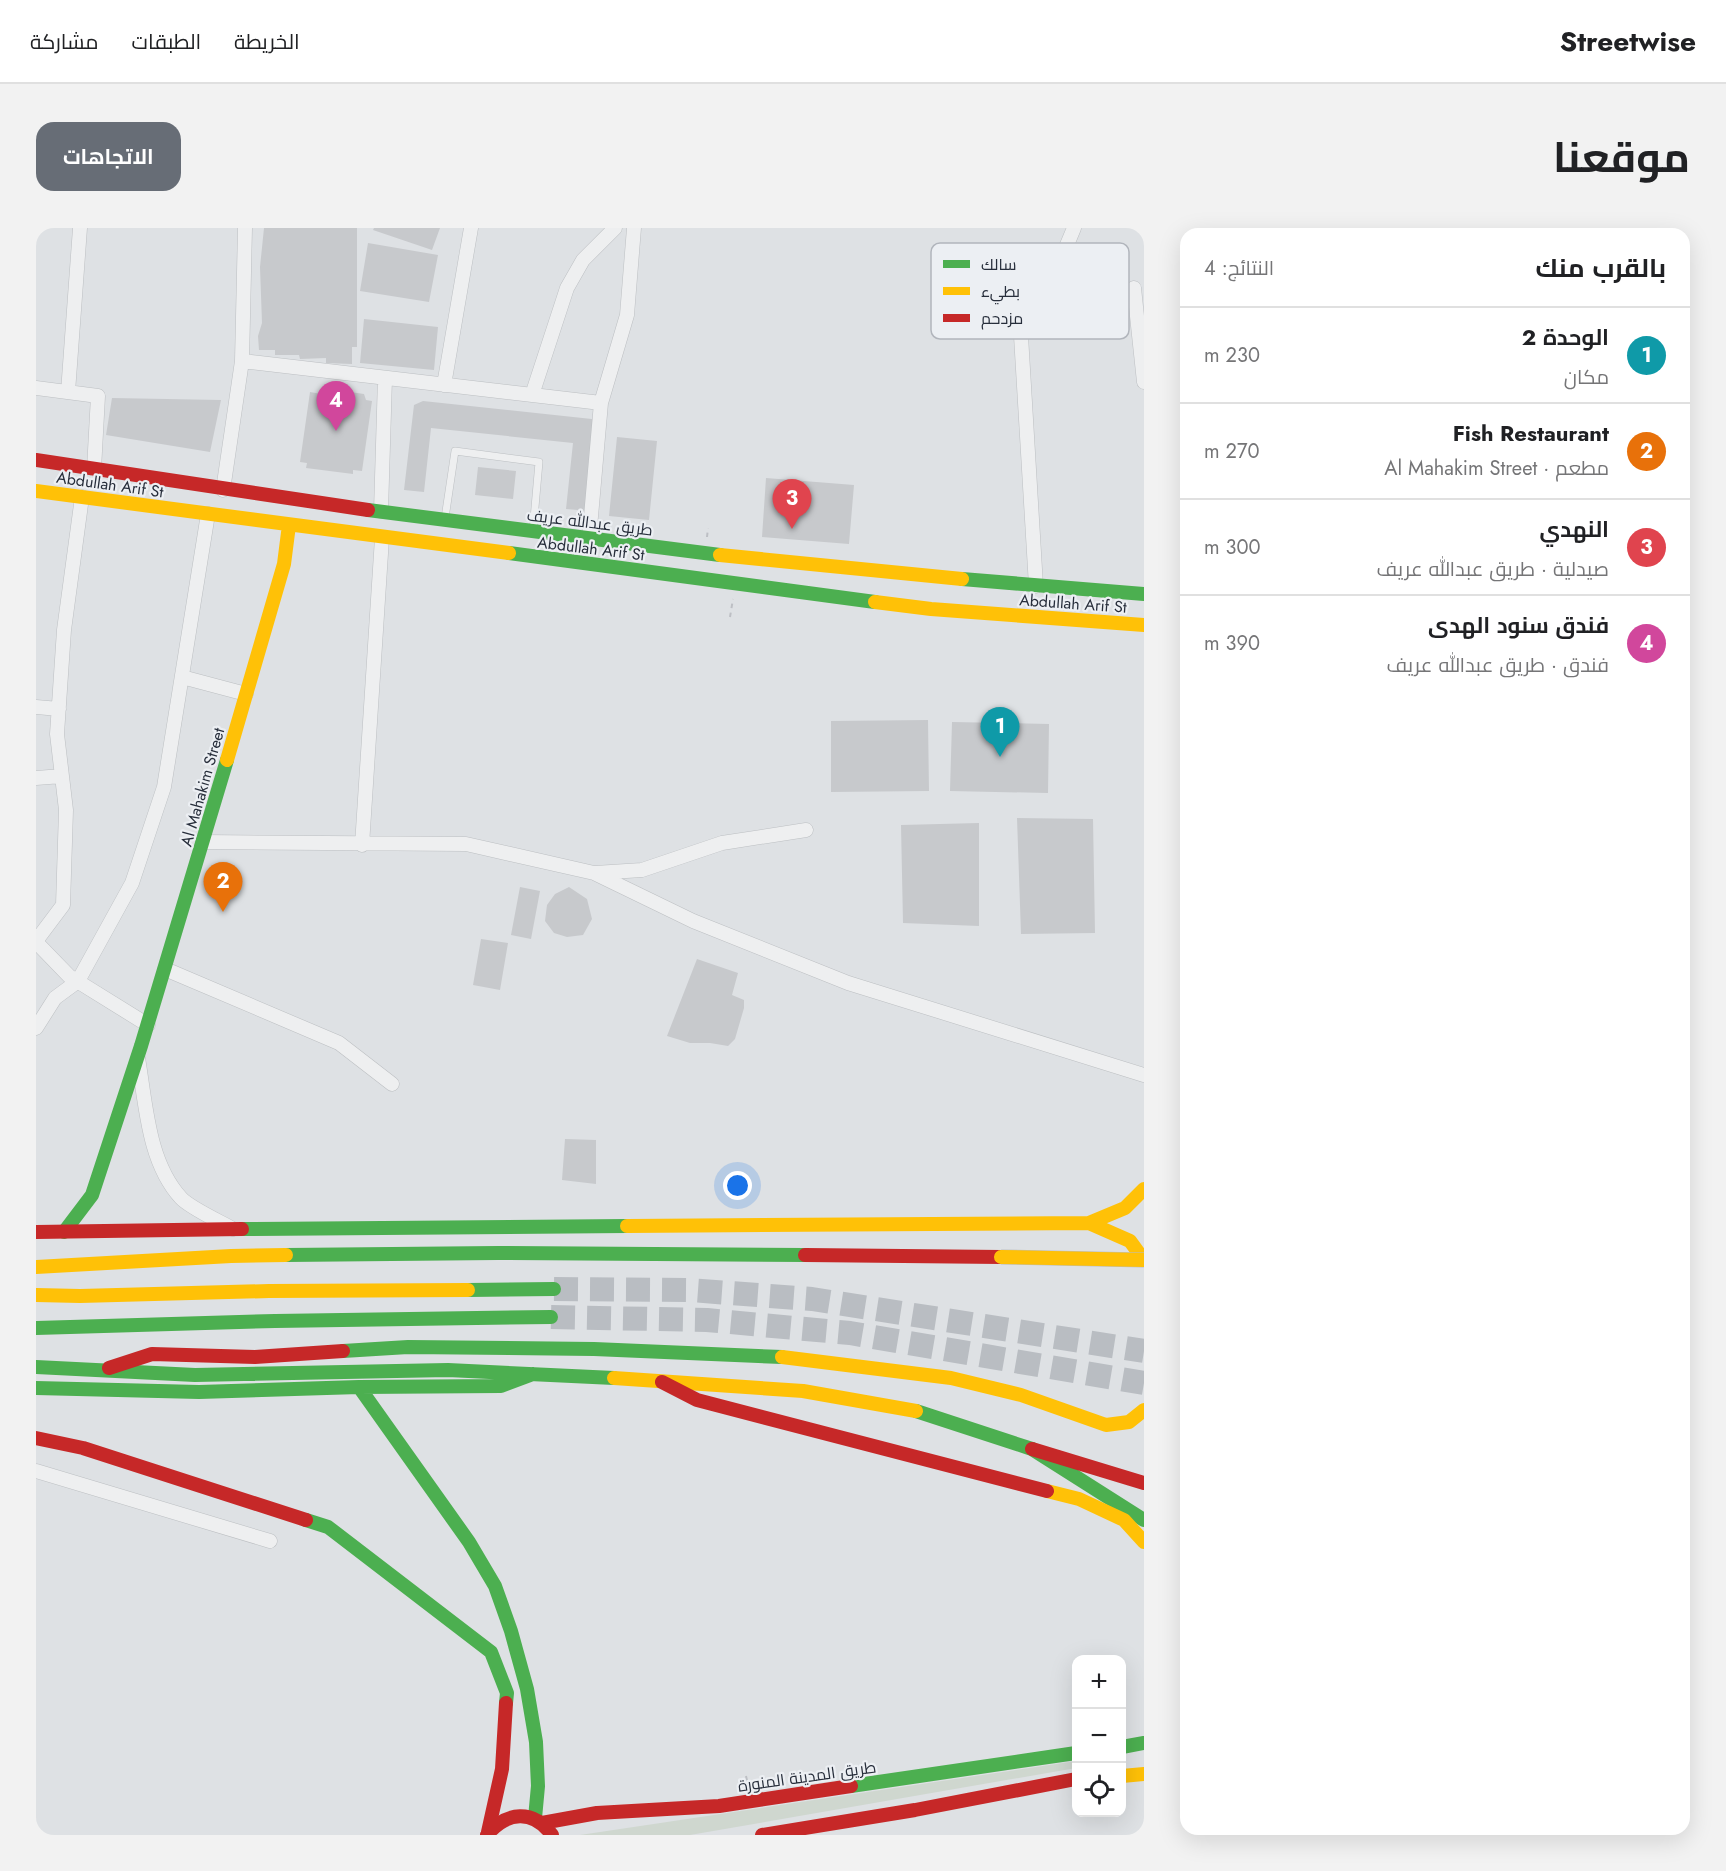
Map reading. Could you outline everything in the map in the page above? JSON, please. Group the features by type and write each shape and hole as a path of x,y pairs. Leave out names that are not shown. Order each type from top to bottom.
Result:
{"main road":[{"name":"طريق عبدالله عريف","path":"36,459 223,489 589,539 931,578 1144,594"},
{"path":"214,515 223,489"},
{"name":"Abdullah Arif St","path":"36,491 931,609 1144,625"},
{"name":"Al Mahakim Street","path":"64,1232 92,1195 148,1026 284,564 289,525"},
{"path":"36,1232 730,1224 1089,1223 1125,1208 1144,1189"},
{"path":"1089,1223 1130,1241 1144,1260"},
{"path":"36,1267 231,1256 451,1253 873,1255 1144,1260"},
{"path":"36,1295 554,1289"},
{"path":"36,1328 275,1321 551,1317"},
{"path":"99,1371 152,1354 255,1357 408,1347 594,1349 777,1356 951,1378 1021,1395 1106,1425 1129,1422 1144,1410"},
{"path":"36,1367 195,1375 448,1370 536,1373 803,1391 914,1410 1144,1483"},
{"path":"36,1388 200,1392 359,1387 501,1386 536,1373"},
{"path":"660,1381 697,1400 1079,1499 1124,1520 1144,1542"},
{"path":"359,1387 469,1542 495,1586 511,1631 527,1689 536,1742 538,1821 552,1835"},
{"path":"36,1438 83,1448 328,1527 491,1652 507,1693 502,1769 488,1833"},
{"path":"1032,1449 1144,1520"},
{"path":"507,1693 527,1689"},
{"path":"1126,1746 1144,1743"},
{"name":"طريق المدينة المنورة","path":"488,1833 497,1822 522,1815 538,1821 597,1813 719,1806 1072,1754"},
{"path":"1126,1776 1144,1774"},
{"path":"762,1835 915,1810 1072,1780"}],"street":[{"path":"68,392 80,228"},
{"path":"223,489 242,361 245,228"},
{"path":"444,384 471,228"},
{"path":"532,395 567,288 583,260 615,228"},
{"path":"589,539 601,403 627,315 634,228"},
{"path":"1068,243 1074,228"},
{"path":"1134,288 1140,307 1144,374"},
{"path":"1021,339 1036,586"},
{"path":"242,361 601,403"},
{"path":"381,511 386,378"},
{"path":"36,388 98,396 94,469"},
{"path":"82,497 64,630 57,734 66,810 63,905 36,941 69,975 148,1026"},
{"path":"36,1028 55,998 78,981 132,883 165,787 182,677 214,515"},
{"path":"362,845 382,538"},
{"path":"182,677 246,694"},
{"path":"36,707 59,709"},
{"path":"36,778 62,776"},
{"path":"594,873 642,870 722,843 806,830"},
{"path":"203,842 466,844 594,873 693,921 848,983 1144,1075"},
{"path":"165,969 339,1043 392,1084"},
{"path":"138,1056 160,1166 182,1200 235,1230"},
{"path":"36,1471 270,1541"}],"lane":[{"path":"445,520 454,451 538,462 533,532"}],"shaded area":[{"path":"1072,1762 1072,1769 690,1835 580,1835"}],"building":[{"path":"264,228 357,228 357,347 352,347 352,364 326,363 326,358 300,359 299,355 275,355 275,350 259,350 258,336 262,323 260,267"},
{"path":"374,228 440,228 432,250 373,230"},
{"path":"368,243 438,255 429,302 360,291"},
{"path":"364,319 438,327 434,370 360,363"},
{"path":"322,388 364,394 366,400 372,401 362,471 353,470 353,474 306,468 307,463 300,462 310,392 321,394"},
{"path":"112,398 221,400 210,452 106,435"},
{"path":"423,401 601,420 590,511 566,509 573,443 431,428 424,492 404,490 414,405"},
{"path":"617,437 657,441 649,520 609,516"},
{"path":"478,467 516,471 513,499 475,495"},
{"path":"766,478 854,485 849,544 762,537"},
{"path":"928,720 929,791 831,792 831,721"},
{"path":"952,722 1049,724 1048,793 950,791"},
{"path":"1017,818 1093,819 1095,933 1021,934"},
{"path":"979,823 979,926 903,923 901,825"},
{"path":"520,887 540,891 531,939 511,935"},
{"path":"569,887 587,899 592,919 583,935 567,937 554,933 545,921 547,905 555,894"},
{"path":"481,939 508,943 500,990 473,985"},
{"path":"697,959 738,973 732,995 744,1000 744,1008 735,1039 728,1046 690,1043 667,1036"},
{"path":"565,1139 596,1140 596,1184 562,1180"}],"tunnel":[{"path":"554,1289 689,1290 812,1299 1144,1351"},
{"path":"551,1317 707,1320 850,1333 1144,1383"}],"traffic: fast":[{"path":"368,510 720,555"},
{"path":"509,553 875,602"},
{"path":"962,579 1144,594"},
{"path":"64,1232 92,1195 141,1046 227,760"},
{"path":"242,1229 627,1226"},
{"path":"286,1255 498,1253 805,1255"},
{"path":"468,1290 554,1289"},
{"path":"36,1328 275,1321 551,1317"},
{"path":"343,1351 408,1347 594,1349 782,1357"},
{"path":"36,1367 195,1375 448,1370 614,1378"},
{"path":"36,1388 199,1392 359,1387 501,1386 533,1374"},
{"path":"359,1387 469,1542 495,1586 511,1631 527,1689 536,1742 538,1786 535,1818"},
{"path":"916,1411 1032,1449 1144,1520"},
{"path":"306,1520 328,1527 491,1652 507,1693 506,1703"},
{"path":"1126,1746 1144,1743"},
{"path":"851,1786 1072,1754"}],"traffic: slow":[{"path":"36,491 509,553"},
{"path":"227,760 284,564 289,525"},
{"path":"720,555 962,579"},
{"path":"875,602 931,609 1144,625"},
{"path":"627,1226 1089,1223 1125,1208 1144,1189"},
{"path":"1089,1223 1130,1241 1144,1260"},
{"path":"36,1267 286,1255"},
{"path":"1001,1257 1144,1260"},
{"path":"36,1295 468,1290"},
{"path":"782,1357 951,1378 1021,1395 1106,1425 1129,1422 1144,1410"},
{"path":"614,1378 803,1391 916,1411"},
{"path":"1047,1491 1079,1499 1124,1520 1144,1542"},
{"path":"1126,1776 1144,1774"}],"traffic: jam":[{"path":"36,460 368,510"},
{"path":"36,1232 242,1229"},
{"path":"805,1255 1001,1257"},
{"path":"109,1368 152,1354 255,1357 343,1351"},
{"path":"662,1382 697,1400 1047,1491"},
{"path":"36,1438 83,1448 306,1520"},
{"path":"1032,1449 1144,1483"},
{"path":"488,1832 502,1769 506,1703"},
{"path":"762,1835 915,1810 1072,1780"},
{"path":"542,1823 597,1813 719,1806 851,1786"},
{"path":"487,1835 503,1821 520,1816 537,1821 552,1835"}],"place":[{"name":"فندق سنود الهدى","path":"336,431"},
{"name":"النهدي","path":"792,529"},
{"name":"الوحدة 2","path":"1000,757"},
{"name":"Fish Restaurant","path":"223,912"}]}
